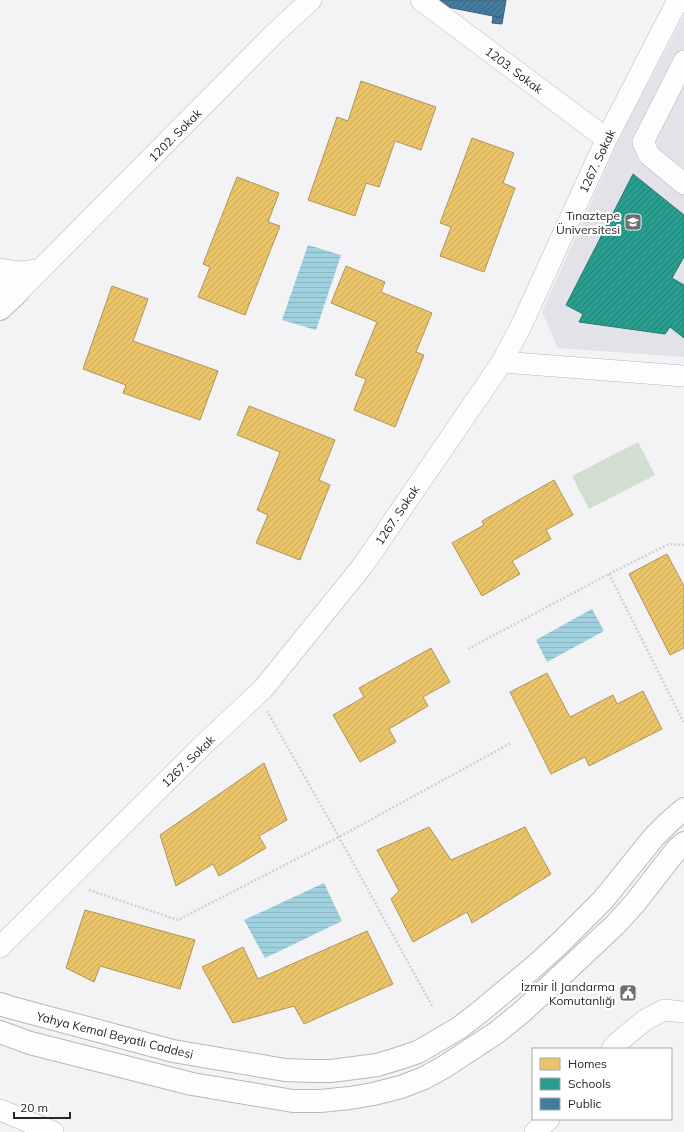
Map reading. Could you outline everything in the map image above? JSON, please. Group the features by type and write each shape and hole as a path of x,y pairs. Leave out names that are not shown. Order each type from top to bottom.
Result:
{"main road":[{"path":"0,309 9,291"},
{"name":"Yahya Kemal Beyatlı Caddesi","path":"0,1004 23,1012 172,1051 286,1070 330,1071 376,1065 418,1052 459,1028 481,1012 560,943 603,900 654,837 684,809"},
{"path":"0,1032 30,1043 192,1084 293,1102 350,1098 401,1087 424,1078 444,1067 496,1033 522,1012 615,925 635,903 677,849 684,843"}],"street":[{"name":"1202. Sokak","path":"9,291 39,270 275,33 310,0"},
{"name":"1203. Sokak","path":"421,0 607,138"},
{"name":"1267. Sokak","path":"0,947 203,745 262,689 364,564 502,362 522,324 607,138 678,0"},
{"path":"684,61 643,142 649,155 684,184"},
{"path":"0,269 20,272 39,270"},
{"path":"502,362 684,376"},
{"path":"613,1048 646,1020 664,1010 684,1012"},
{"path":"0,1110 53,1132"},
{"path":"536,1132 548,1120"}],"path":[{"path":"468,649 669,544 684,545"},
{"path":"609,574 684,723"},
{"path":"267,711 432,1006"},
{"path":"89,890 178,920 338,837 511,743"}],"shaded area":[{"name":"Tınaztepe Üniversitesi","path":"684,16 684,357 558,348 542,312 623,131"}],"green space":[{"path":"638,442 655,475 589,509 572,476"}],"water":[{"path":"308,245 341,255 316,330 282,320"},
{"path":"592,609 604,631 547,662 536,640"},
{"path":"324,883 342,921 265,958 244,920"}],"building: Homes":[{"path":"361,81 436,107 421,150 395,141 379,187 366,183 355,216 308,200 337,117 348,121"},
{"path":"472,138 514,153 503,183 515,188 484,272 440,256 451,227 440,223"},
{"path":"237,177 279,193 268,222 280,226 245,315 198,297 210,267 203,264"},
{"path":"346,266 385,282 381,292 432,313 416,352 424,355 395,427 354,410 366,379 355,375 377,322 331,303"},
{"path":"112,286 148,299 133,341 218,371 200,420 123,393 126,385 83,369"},
{"path":"249,406 335,440 319,480 330,485 300,560 256,543 268,515 257,510 280,452 237,435"},
{"path":"554,480 573,515 546,530 551,539 512,561 520,574 482,596 452,543 484,525 482,521"},
{"path":"667,554 684,586 684,648 670,655 629,574"},
{"path":"431,648 450,682 423,697 428,706 389,729 396,742 360,762 333,715 364,697 359,688"},
{"path":"547,673 570,717 613,695 617,704 643,691 662,729 589,766 585,757 551,774 510,692"},
{"path":"264,763 287,820 259,836 266,848 219,876 213,864 176,886 160,835"},
{"path":"429,827 451,860 525,827 551,874 472,923 467,912 413,942 391,899 399,891 377,850"},
{"path":"85,910 195,940 180,989 100,966 94,982 66,968"},
{"path":"367,931 393,984 304,1024 294,1006 233,1023 202,967 243,947 258,979"}],"building: Schools":[{"path":"633,174 684,215 684,257 672,278 684,285 684,338 670,327 665,334 579,322 583,314 566,305"}],"building: Public":[{"path":"438,0 506,0 503,18 437,5"},
{"path":"493,16 503,18 502,24 492,23"}],"place":[{"name":"Tınaztepe Üniversitesi","path":"633,222"},
{"name":"İzmir İl Jandarma Komutanlığı","path":"628,993"}]}
